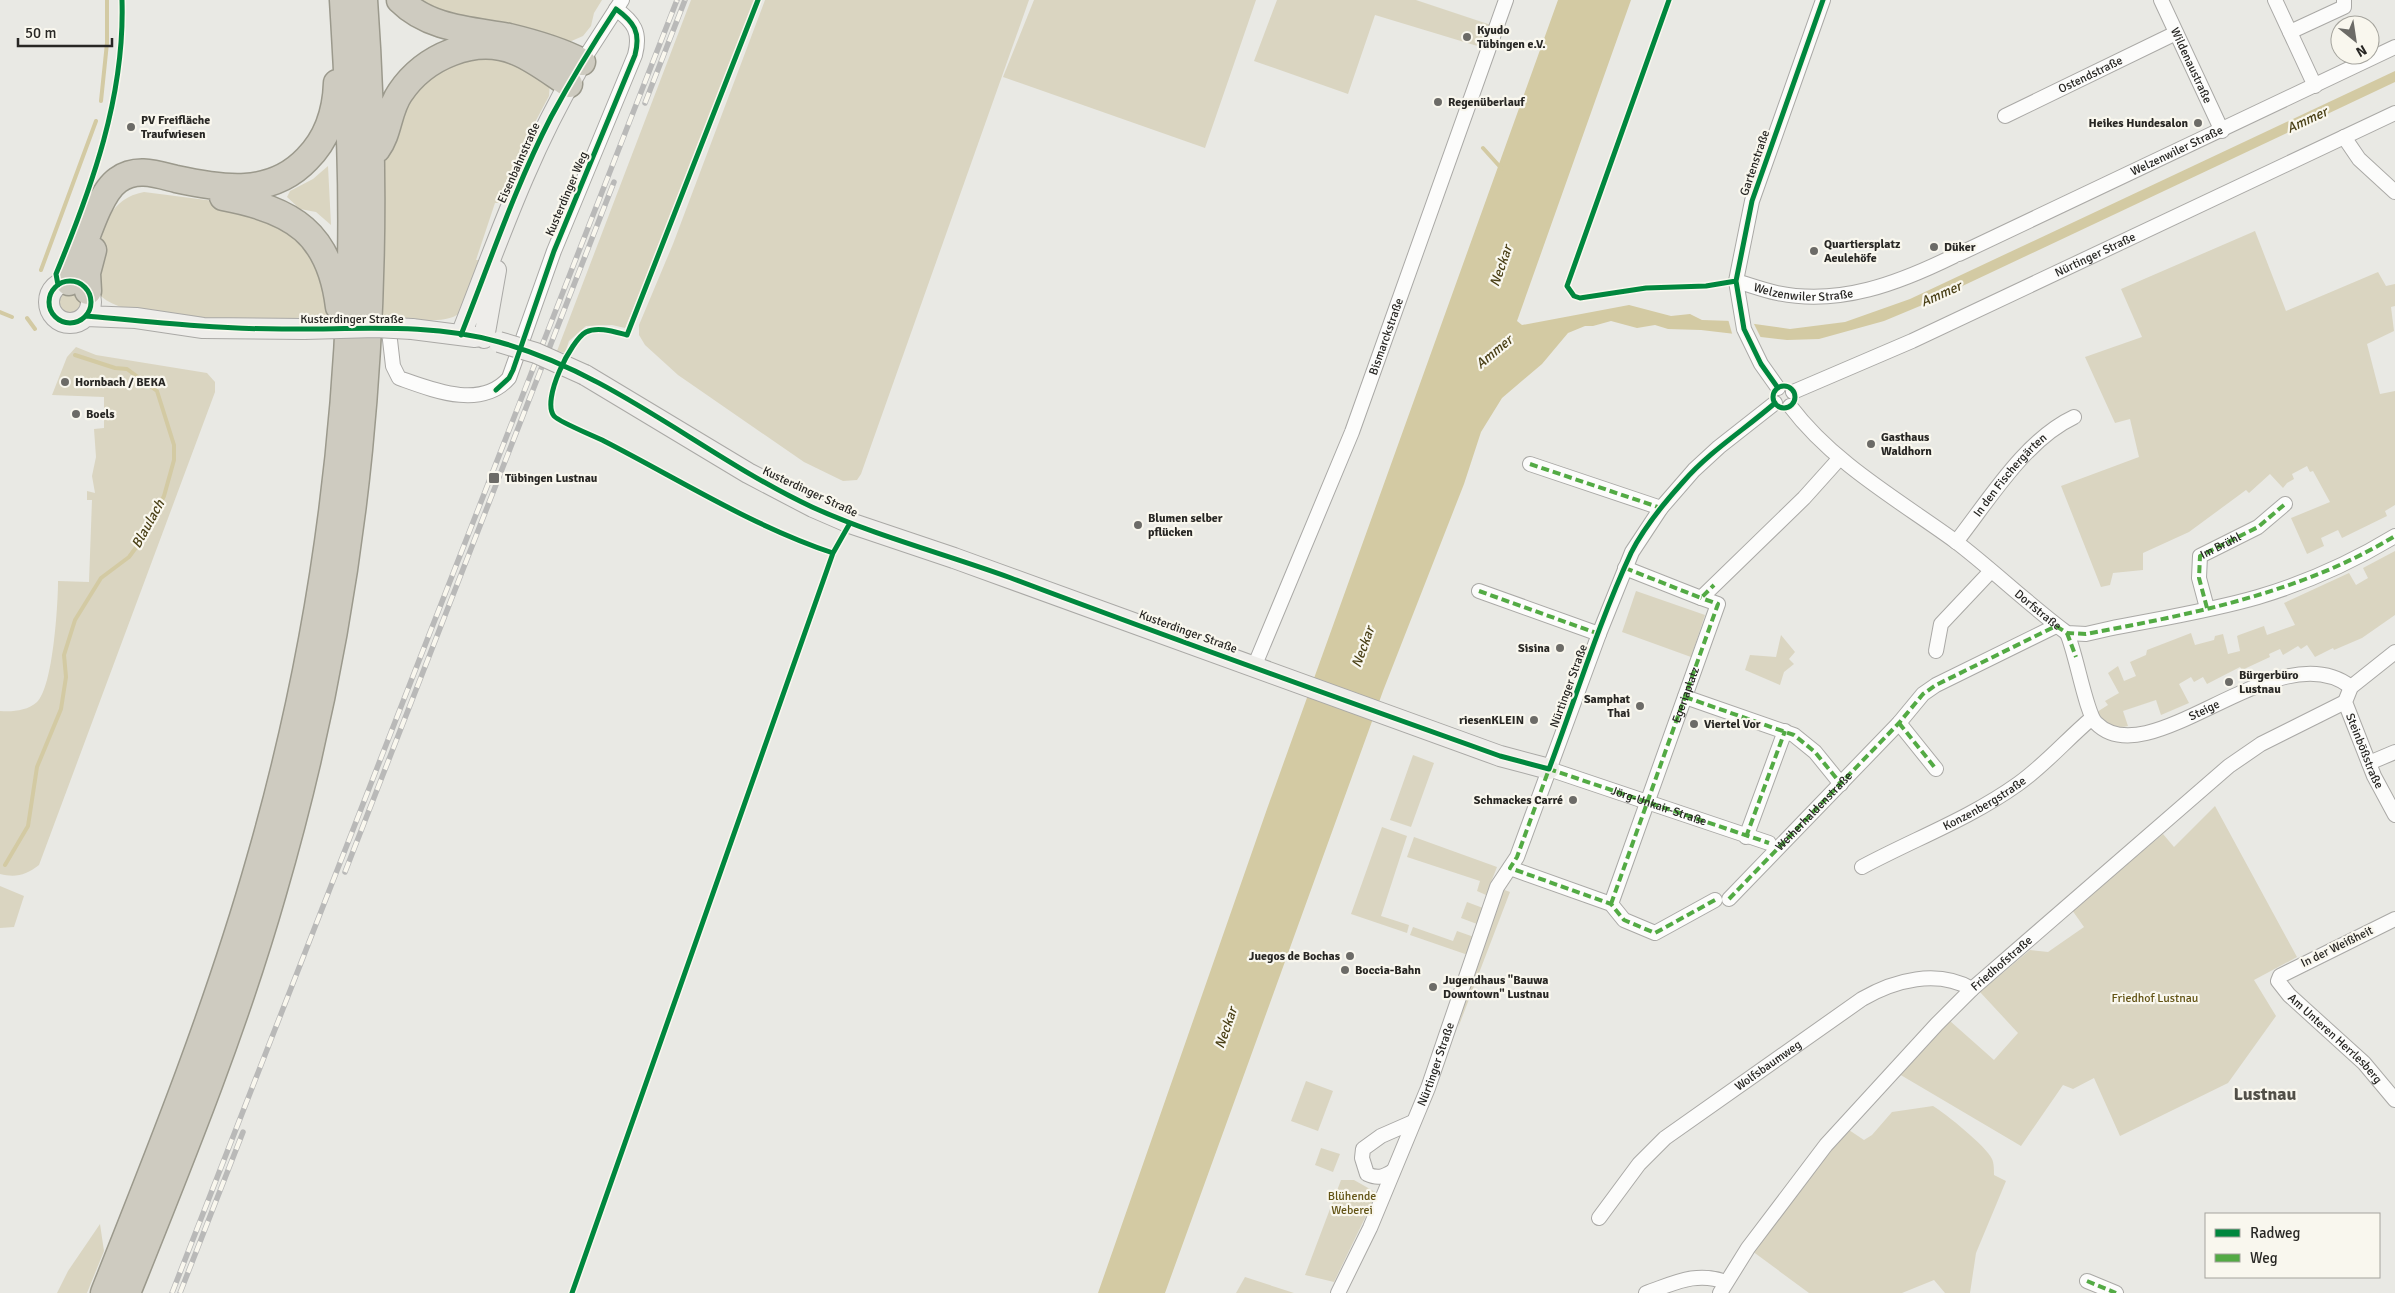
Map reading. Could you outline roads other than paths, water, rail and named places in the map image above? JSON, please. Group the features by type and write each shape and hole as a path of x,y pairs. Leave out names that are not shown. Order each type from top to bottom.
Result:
{"highway":[{"path":"127,1293 194,1123 243,987 289,835 317,723 341,593 359,459 367,373 372,252 372,155 350,0"},
{"path":"84,297 103,197 110,187 129,174 153,173 205,185 245,188 264,185 280,179 304,163 321,142 332,118 336,99 336,29 350,0"},
{"path":"104,1293 210,1020 242,923 279,790 302,688 324,564 341,432 347,357 352,202 350,0"},
{"path":"400,0 420,16 446,26 530,43 569,55 582,62"},
{"path":"372,155 382,142 393,104 407,83 427,64 450,53 482,46 515,51 529,57 569,84"},
{"path":"84,297 88,273 103,219 114,200 123,192 139,187 166,188 253,204 273,210 300,226 324,254 336,288 340,332 347,357"}],"street":[{"name":"Bismarckstraße","path":"1254,667 1352,432 1506,0"},
{"name":"Gartenstraße","path":"1778,388 1761,364 1744,329 1736,281 1752,200 1823,0"},
{"name":"Wildenaustraße","path":"2161,0 2222,131"},
{"path":"2275,0 2315,86"},
{"path":"2290,32 2344,7 2344,0"},
{"name":"Eisenbahnstraße","path":"461,335 515,196 538,144 569,84 619,4"},
{"name":"Kusterdinger Weg","path":"390,340 393,366 399,378 439,391 467,395 488,394 503,385 509,378 554,250 635,55 638,35 636,27 619,4"},
{"name":"Ostendstraße","path":"2005,116 2176,33"},
{"name":"Welzenwiler Straße","path":"1736,281 1779,293 1821,297 1880,288 1900,281 2222,131 2395,47"},
{"name":"Nürtinger Straße","path":"1792,399 2395,113"},
{"path":"2344,136 2359,159 2395,192"},
{"name":"Eisenbahnstraße","path":"491,340 492,281 512,220 515,196"},
{"name":"Kusterdinger Straße","path":"84,297 136,318 203,328 304,329 376,326 491,340 536,354 585,374 729,462 813,507 850,523 954,558 1522,764 1549,769"},
{"path":"1785,386 1792,399 1782,408 1775,403 1773,395 1778,388 1785,386"},
{"name":"Dorfstraße","path":"1792,399 1802,422 1839,459 1956,542 2062,629 2086,634 2259,597 2298,583 2395,536"},
{"name":"Nürtinger Straße","path":"1338,1293 1370,1228 1413,1122 1455,1013 1498,887 1517,857 1599,634 1625,568 1639,539 1661,508 1705,459 1775,403"},
{"name":"In den Fischergärten","path":"1956,542 2007,476 2031,450 2052,429 2074,418"},
{"path":"1701,598 1804,498 1839,459"},
{"path":"1530,464 1661,508"},
{"name":"Im Brühl","path":"2207,608 2199,578 2200,556 2258,527 2285,504"},
{"name":"Egeriaplatz","path":"1611,904 1718,604 1625,568"},
{"path":"1936,651 1941,624 1991,571"},
{"path":"1479,592 1599,634"},
{"path":"2062,629 2073,648 2092,718"},
{"name":"Weiherhaldenstraße","path":"1729,899 1899,723 1923,694 1936,685 2062,629"},
{"path":"2351,687 2395,652"},
{"name":"Steige","path":"2092,718 2101,727 2114,733 2134,734 2149,732 2196,715 2268,680 2291,675 2311,673 2328,676 2351,687"},
{"name":"Steinbößstraße","path":"2351,687 2345,702 2369,763 2395,814"},
{"path":"1685,697 1785,731 1804,742 1841,784"},
{"name":"Friedhofstraße","path":"1723,1287 1748,1248 1826,1146 1972,989 2228,766 2275,737 2345,702"},
{"name":"Konzenbergstraße","path":"1862,867 1908,842 1966,816 1998,798 2037,769 2092,718"},
{"path":"1899,723 1936,769"},
{"path":"1746,837 1785,731"},
{"path":"2369,763 2395,752"},
{"name":"Jörg-Unkair-Straße","path":"1549,769 1769,844"},
{"path":"1510,868 1611,904 1624,920 1655,933 1715,900"},
{"name":"In der Weißheit","path":"2280,976 2395,919"},
{"name":"Am Unteren Herrlesberg","path":"2280,976 2278,981 2289,995 2364,1063 2395,1100"},
{"name":"Wolfsbaumweg","path":"1599,1218 1639,1164 1665,1138 1862,999 1894,984 1917,979 1949,980 1961,983 1972,989"},
{"path":"1393,1171 1383,1177 1375,1178 1368,1174 1362,1158 1363,1149 1381,1136 1413,1122"},
{"path":"1646,1293 1700,1276 1712,1277 1723,1287"},
{"path":"2087,1281 2116,1293"}],"water":[{"path":"1558,0 1631,0 1517,321 1522,325 1629,305 1671,316 1690,314 1702,320 1733,321 1790,329 1845,322 1910,299 2395,71 2395,82 1920,306 1884,321 1819,339 1787,340 1701,330 1668,329 1655,325 1637,328 1611,321 1593,326 1585,326 1568,333 1542,364 1502,398 1481,432 1464,484 1383,691 1165,1293 1098,1293 1267,809"}],"waterway":[{"name":"Blaulach","path":"101,101 107,43 107,0"},
{"name":"Blaulach","path":"41,270 96,121"},
{"path":"1483,148 1502,169"},
{"path":"0,312 12,317"},
{"name":"Blaulach","path":"27,318 35,329"},
{"name":"Blaulach","path":"5,865 28,826 37,767 61,709 66,677 64,655 75,620 101,578 129,557 143,538 164,496 174,460 174,445 157,391 127,369 115,368 75,355"}],"railway":[{"path":"172,1293 677,0"},
{"path":"645,103 685,0"},
{"path":"345,872 614,182"},
{"path":"180,1293 243,1132"}],"place":[{"name":"Kyudo Tübingen e.V.","path":"1467,37"},
{"name":"Regenüberlauf","path":"1438,102"},
{"name":"Heikes Hundesalon","path":"2198,123"},
{"name":"PV Freifläche Traufwiesen","path":"131,127"},
{"name":"Düker","path":"1934,247"},
{"name":"Quartiersplatz Aeulehöfe","path":"1814,251"},
{"name":"Hornbach / BEKA","path":"65,382"},
{"name":"Boels","path":"76,414"},
{"name":"Gasthaus Waldhorn","path":"1871,444"},
{"name":"Tübingen Lustnau","path":"494,478"},
{"name":"Blumen selber pflücken","path":"1138,525"},
{"name":"Sisina","path":"1560,648"},
{"name":"Bürgerbüro Lustnau","path":"2229,682"},
{"name":"Samphat Thai","path":"1640,706"},
{"name":"riesenKLEIN","path":"1534,720"},
{"name":"Viertel Vor","path":"1694,724"},
{"name":"Schmackes Carré","path":"1573,800"},
{"name":"Juegos de Bochas","path":"1350,956"},
{"name":"Boccia-Bahn","path":"1345,970"},
{"name":"Jugendhaus \"Bauwa Downtown\" Lustnau","path":"1433,987"}],"district":[{"name":"Lustnau","path":"2265,1094"}],"water label":[{"name":"Ammer","path":"2307,120"},
{"name":"Neckar","path":"1501,266"},
{"name":"Ammer","path":"1941,294"},
{"name":"Ammer","path":"1494,352"},
{"name":"Neckar","path":"1363,647"},
{"name":"Neckar","path":"1226,1028"}],"park label":[{"name":"Friedhof Lustnau","path":"2155,998"},
{"name":"Blühende Weberei","path":"1352,1203"}]}
